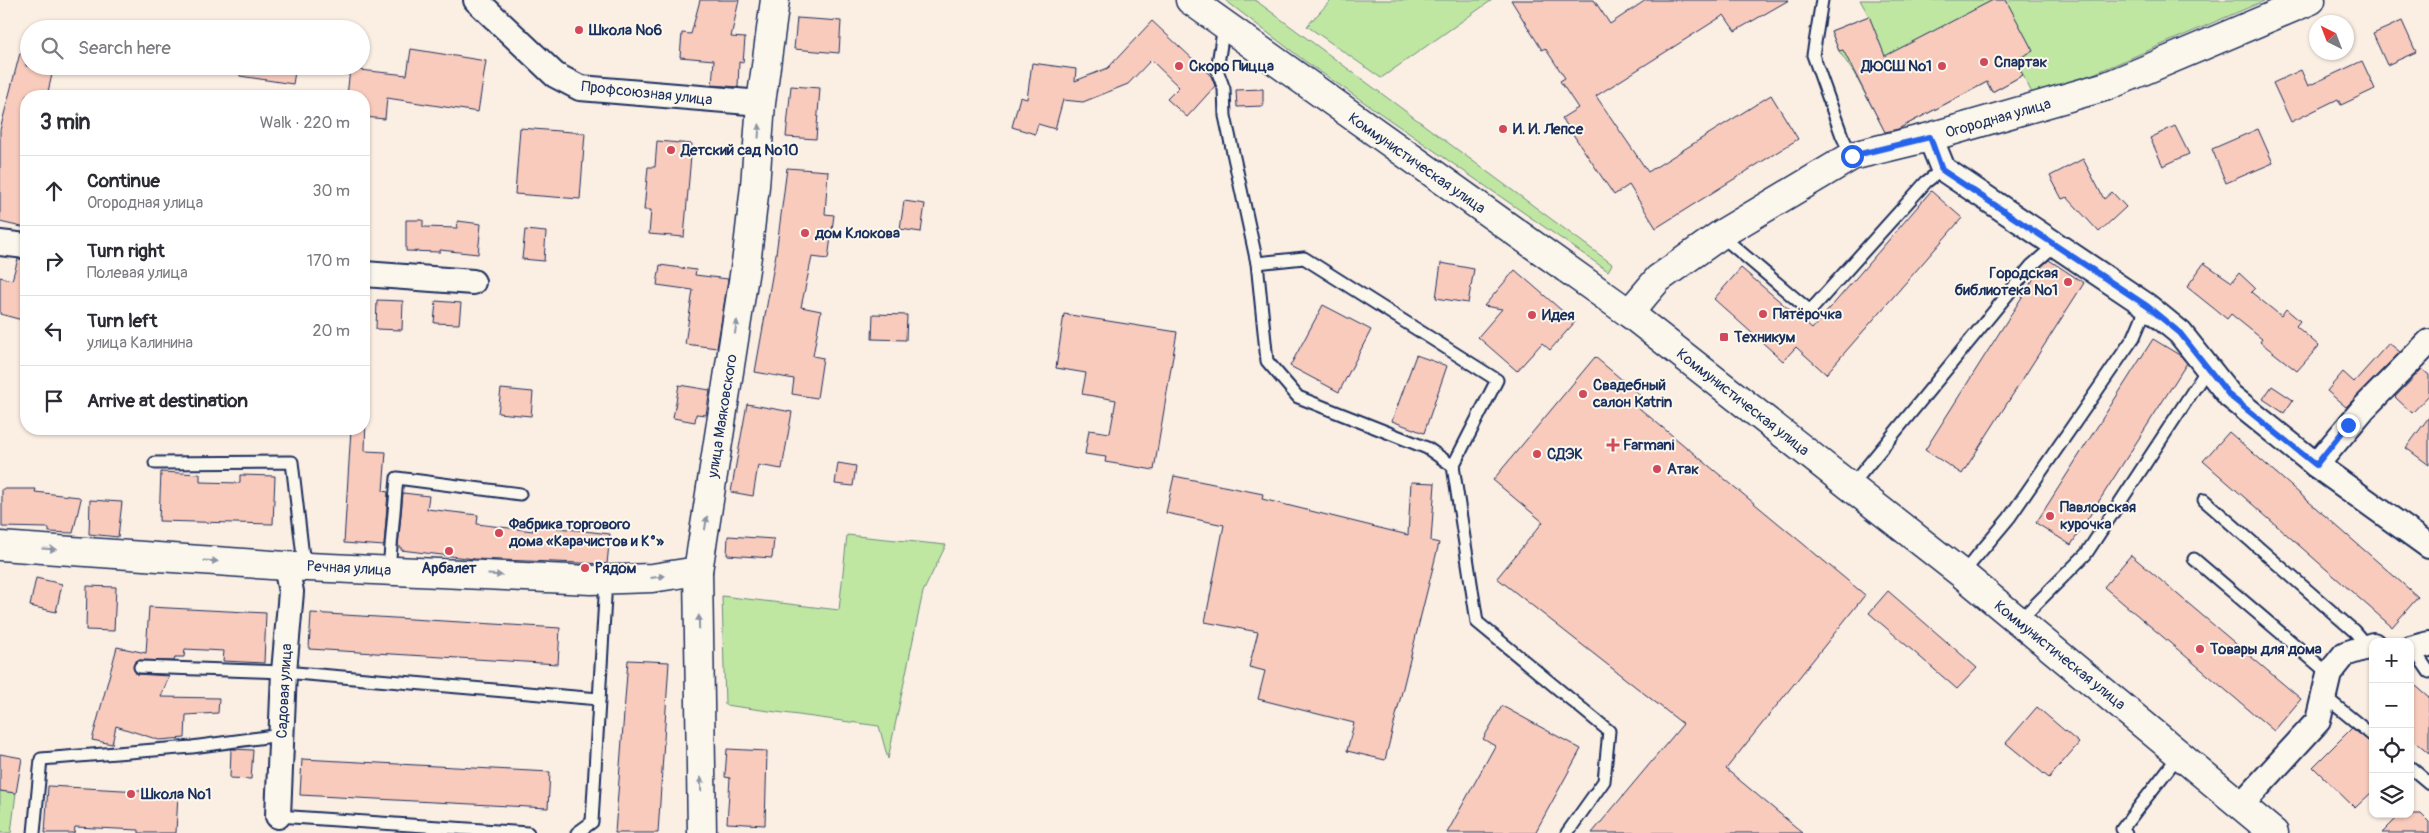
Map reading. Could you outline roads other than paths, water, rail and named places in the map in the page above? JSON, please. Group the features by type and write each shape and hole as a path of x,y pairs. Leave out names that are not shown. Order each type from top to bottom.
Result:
{"street":[{"name":"Профсоюзная улица","path":"476,0 555,75 580,88 761,103"},
{"name":"улица Маяковского","path":"702,833 698,571 747,256 755,186 761,103 775,0"},
{"name":"Коммунистическая улица","path":"1190,0 1629,313 1962,574 2180,753 2274,833"},
{"name":"Огородная улица","path":"1629,313 1658,280 1723,233 1852,156 1930,137 2107,86 2311,0"},
{"path":"1930,137 1942,170 2147,306 2180,333 2230,396 2316,465 2429,546"},
{"path":"0,243 20,245"},
{"path":"370,274 473,282"},
{"path":"2316,465 2364,408 2429,342"},
{"name":"Речная улица","path":"0,546 295,566 606,580 652,578 698,571"},
{"name":"Садовая улица","path":"278,816 284,672 295,566"},
{"path":"2242,806 2318,721 2326,684 2345,654 2369,645"}],"lane":[{"path":"1822,0 1813,55 1842,136 1852,156"},
{"path":"1224,25 1218,70 1224,89 1225,116 1257,263 1267,361 1298,397 1427,448 1453,466"},
{"path":"1723,233 1731,244 1810,311 1926,182 1942,170"},
{"path":"1851,486 2031,266 2054,246"},
{"path":"1257,263 1304,258 1497,380 1453,466 1477,622 1609,731 1604,781 1567,833"},
{"path":"1962,574 2009,518 2134,337 2147,306"},
{"path":"2019,621 2086,554 2208,368"},
{"path":"155,463 292,462 295,566"},
{"path":"389,569 397,478 520,494"},
{"path":"2204,500 2369,644"},
{"path":"2194,559 2326,684 2369,732"},
{"path":"578,833 592,822 606,580"},
{"path":"2418,648 2429,672"},
{"path":"140,667 284,672 599,700"},
{"path":"34,833 40,759 192,747 281,735"},
{"path":"2126,833 2122,829 2180,753"},
{"path":"2414,770 2429,783"},
{"path":"278,816 528,833"}],"place":[{"name":"Школа №6","path":"579,30"},
{"name":"Спартак","path":"1984,62"},
{"name":"Скоро Пицца","path":"1179,66"},
{"name":"ДЮСШ №1","path":"1942,66"},
{"name":"И. И. Лепсе","path":"1503,129"},
{"name":"Детский сад №10","path":"671,150"},
{"name":"дом Клокова","path":"805,233"},
{"name":"Городская библиотека №1","path":"2068,282"},
{"name":"Пятёрочка","path":"1763,314"},
{"name":"Идея","path":"1532,315"},
{"name":"Техникум","path":"1724,337"},
{"name":"Свадебный салон Katrin","path":"1583,394"},
{"name":"Farmani","path":"1613,445"},
{"name":"СДЭК","path":"1537,454"},
{"name":"Атак","path":"1657,469"},
{"name":"Павловская курочка","path":"2050,516"},
{"name":"Фабрика торгового дома «Карачистов и К°»","path":"499,533"},
{"name":"Арбалет","path":"449,551"},
{"name":"Рядом","path":"585,568"},
{"name":"Товары для дома","path":"2200,649"},
{"name":"Школа №1","path":"131,794"}]}
